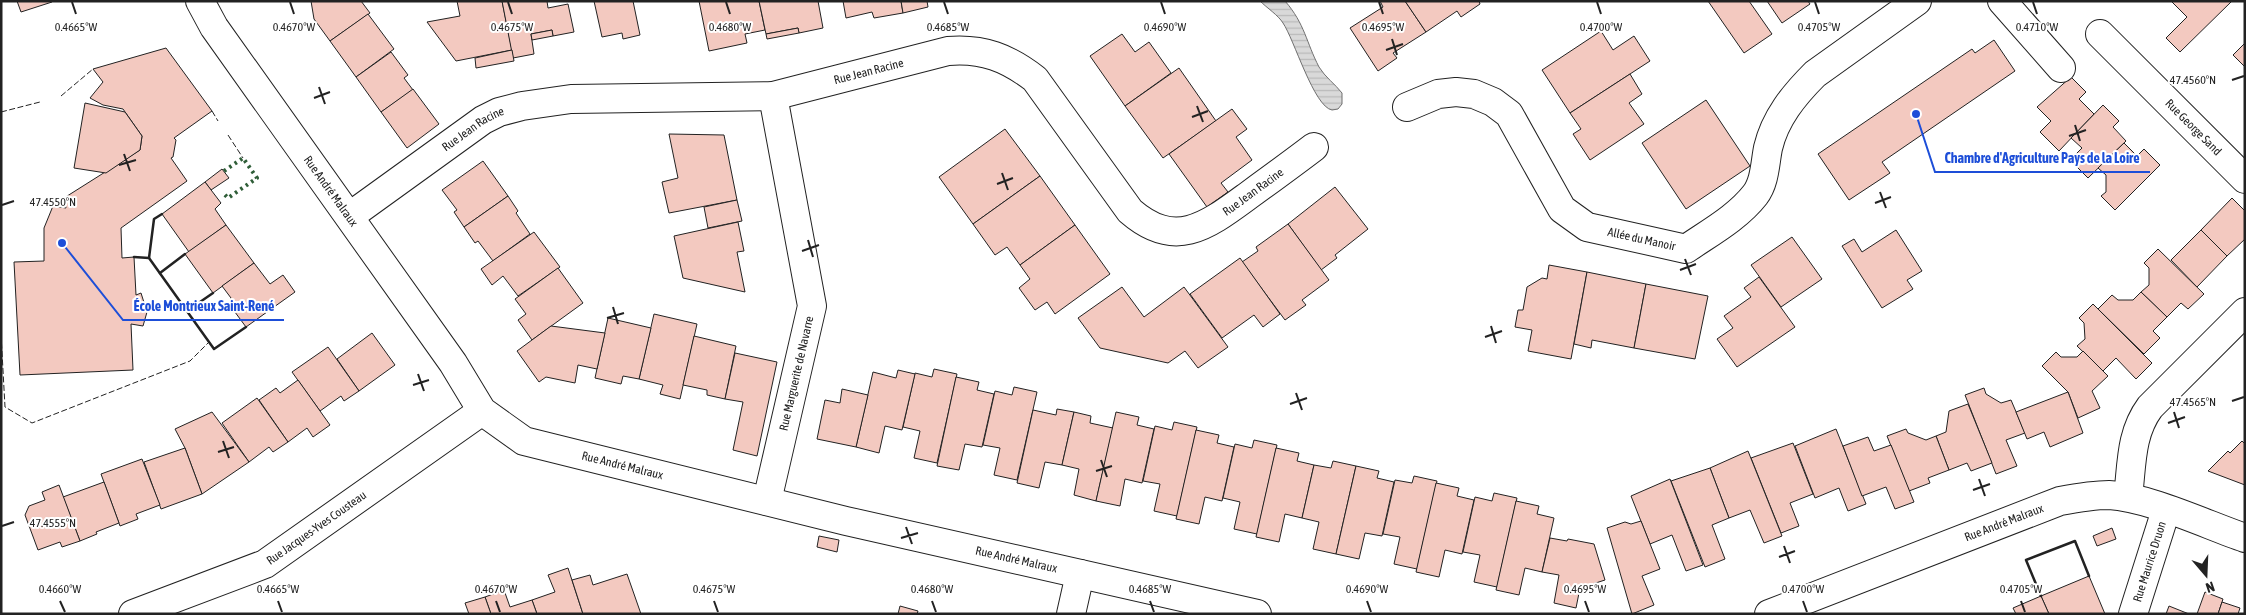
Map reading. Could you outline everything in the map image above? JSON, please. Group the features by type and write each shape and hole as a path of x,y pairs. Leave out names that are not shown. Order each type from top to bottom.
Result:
{"street":[{"name":"Rue André Malraux","path":"200,1 214,27 453,363 482,411 524,441 767,502 1258,614"},
{"name":"Allée du Manoir","path":"1407,106 1438,94 1456,92 1474,94 1493,102 1509,114 1562,208 1587,227 1686,250 1741,210 1756,194 1765,171 1768,146 1777,123 1787,105 1800,89 1815,74 1917,1"},
{"path":"2002,1 2060,68"},
{"name":"Rue George Sand","path":"2100,34 2245,179"},
{"name":"Rue Jean Racine","path":"350,216 483,120 499,112 522,106 571,99 773,96 948,50 981,51 998,55 1018,65 1035,79 1130,212 1141,221 1169,232 1194,230 1205,226 1314,147"},
{"name":"Rue Marguerite de Navarre","path":"767,502 812,306 773,96"},
{"path":"2128,497 2133,445 2141,419 2150,407 2245,312"},
{"name":"Rue Jacques-Yves Cousteau","path":"133,614 265,564 482,411"},
{"name":"Rue André Malraux","path":"1769,614 2060,502 2094,496 2128,497 2245,538"},
{"name":"Rue Maurice Druon","path":"2133,614 2166,510"},
{"path":"1071,614 1080,574"}],"shaded area":[{"path":"1260,1 1285,1 1292,9 1319,67 1342,93 1342,104 1338,109 1332,110 1325,106 1318,97 1288,31 1275,14"}],"building":[{"path":"17,1 52,1 52,2 21,12"},
{"path":"311,1 361,1 370,13 330,41 314,19"},
{"path":"457,1 502,1 512,50 456,61 427,22 460,16"},
{"path":"502,1 547,1 548,8 568,4 574,32 553,36 552,30 531,34 534,54 513,58"},
{"path":"594,1 633,1 640,35 623,39 622,33 602,37"},
{"path":"699,1 759,1 765,30 745,34 747,43 709,51"},
{"path":"759,1 818,1 823,28 799,33 798,28 766,34"},
{"path":"843,1 901,1 903,13 874,18 872,12 846,18"},
{"path":"901,1 927,1 928,7 903,13"},
{"path":"1380,1 1405,1 1426,32 1393,53 1397,58 1378,71 1350,28 1383,7"},
{"path":"1405,1 1479,1 1480,4 1461,17 1457,11 1426,32"},
{"path":"1708,1 1749,1 1772,34 1744,53"},
{"path":"1767,1 1808,1 1810,4 1782,23"},
{"path":"2171,1 2232,1 2180,52 2166,38 2187,17"},
{"path":"368,14 394,49 356,77 330,41"},
{"path":"798,28 799,33 767,39 766,34"},
{"path":"552,30 553,36 532,40 531,34"},
{"path":"1601,31 1613,50 1634,36 1650,61 1570,113 1542,70"},
{"path":"1122,34 1135,52 1149,42 1171,73 1125,106 1090,56"},
{"path":"1994,40 2015,71 1882,162 1890,173 1849,200 1818,154 1972,49 1975,53"},
{"path":"2245,43 2245,67 2233,55"},
{"path":"166,48 212,111 174,138 176,140 173,157 171,158 187,181 121,228 122,258 134,257 136,295 141,293 147,312 143,326 131,324 133,370 20,375 14,262 44,261 44,228 53,206 66,208 64,198 140,150 142,136 123,109 103,105 90,98 103,82 93,69"},
{"path":"512,50 514,61 476,68 475,58"},
{"path":"391,52 408,75 404,78 413,90 381,112 356,77"},
{"path":"1179,68 1216,121 1163,158 1125,106"},
{"path":"1630,74 1642,94 1629,103 1644,124 1590,160 1573,134 1581,129 1570,113"},
{"path":"2071,77 2086,92 2079,99 2094,114 2059,151 2040,132 2051,121 2037,107"},
{"path":"413,89 439,124 407,148 381,112"},
{"path":"1706,100 1750,166 1686,209 1642,143"},
{"path":"85,103 125,112 142,136 140,150 106,173 74,168"},
{"path":"2103,105 2119,121 2113,127 2126,141 2088,178 2070,160 2082,148 2071,138"},
{"path":"1232,109 1247,129 1236,137 1252,160 1221,183 1228,192 1207,207 1169,154"},
{"path":"1005,129 1040,176 973,224 939,177"},
{"path":"669,134 724,135 737,200 669,213 662,182 678,178"},
{"path":"2124,143 2137,156 2144,149 2160,165 2115,210 2101,196 2106,192 2106,175 2098,168"},
{"path":"483,161 508,196 464,227 454,212 457,210 442,190"},
{"path":"222,169 229,178 211,190 205,182"},
{"path":"1040,176 1075,225 1020,265 1007,247 995,255 973,224"},
{"path":"205,182 221,203 215,209 226,225 189,252 162,214"},
{"path":"1335,187 1368,229 1335,255 1337,258 1321,270 1288,224"},
{"path":"508,196 518,211 516,213 530,234 493,261 478,241 475,243 464,227"},
{"path":"2232,198 2245,211 2245,239 2227,256 2201,230"},
{"path":"737,200 742,221 708,228 704,207"},
{"path":"738,222 744,251 737,252 745,292 683,278 674,236"},
{"path":"1288,224 1329,280 1302,300 1306,305 1285,320 1242,262 1258,251 1256,247"},
{"path":"226,225 254,263 213,293 185,254"},
{"path":"1075,225 1110,274 1055,314 1047,302 1035,310 1019,288 1030,279 1020,265"},
{"path":"1896,230 1922,271 1907,280 1913,289 1882,308 1842,246 1854,239 1862,252"},
{"path":"2201,230 2227,256 2197,287 2171,260"},
{"path":"534,232 560,267 518,296 503,276 492,285 481,269"},
{"path":"1792,237 1822,279 1781,307 1751,265"},
{"path":"2158,249 2204,294 2188,309 2181,303 2167,317 2141,292 2149,285 2149,268 2144,263"},
{"path":"1240,258 1280,314 1263,327 1254,315 1222,338 1190,294"},
{"path":"254,263 270,284 283,275 295,292 246,327 229,304 231,298 222,286"},
{"path":"1549,265 1587,272 1571,359 1528,351 1532,330 1515,327 1518,310 1523,310 1527,287 1542,278 1547,279"},
{"path":"558,268 583,303 532,340 518,320 526,314 515,299"},
{"path":"1587,272 1646,284 1634,348 1592,340 1591,348 1574,344"},
{"path":"1759,277 1795,327 1737,367 1717,339 1733,328 1724,316 1751,297 1744,288"},
{"path":"1646,284 1708,296 1695,359 1634,348"},
{"path":"1122,287 1144,317 1184,287 1228,347 1198,368 1185,351 1168,363 1100,348 1078,318"},
{"path":"2141,292 2167,317 2153,331 2160,338 2144,354 2098,309 2112,295 2118,300 2133,300"},
{"path":"2093,304 2152,363 2136,379 2116,358 2103,371 2077,346 2085,339 2084,323 2079,318"},
{"path":"654,314 697,324 680,399 660,394 663,385 639,379"},
{"path":"608,318 651,328 639,379 623,376 621,384 595,378"},
{"path":"551,326 605,333 597,369 578,365 575,383 546,377 539,382 517,351"},
{"path":"372,333 395,365 359,391 337,359"},
{"path":"694,336 736,346 725,399 707,395 707,390 683,385"},
{"path":"328,347 359,391 344,401 341,396 320,411 292,372"},
{"path":"2083,351 2108,376 2092,391 2100,408 2078,418 2068,392 2042,366 2056,352 2061,357 2077,357"},
{"path":"735,353 777,362 757,456 733,450 743,402 725,399"},
{"path":"934,369 957,374 937,463 914,458 920,431 903,427 915,373 932,377"},
{"path":"898,370 915,374 902,430 885,426 879,453 856,447 873,372 896,378"},
{"path":"956,377 979,382 977,390 994,394 982,447 965,444 959,470 937,466"},
{"path":"298,380 330,425 313,437 307,428 288,442 259,400 276,388 280,393"},
{"path":"1014,387 1037,392 1017,480 994,475 1000,448 983,445 995,391 1012,395"},
{"path":"1984,388 1986,394 2001,403 2011,400 2025,433 2006,440 2017,466 1996,474 1965,395"},
{"path":"842,389 868,395 856,447 817,439 825,400 840,403"},
{"path":"2068,392 2083,433 2050,447 2044,432 2027,439 2016,412"},
{"path":"257,398 288,442 273,452 269,447 249,462 222,423"},
{"path":"1968,404 1992,463 1971,471 1967,463 1949,470 1936,436 1946,432 1949,411"},
{"path":"1057,409 1074,412 1062,465 1045,462 1039,488 1017,483 1033,410 1056,415"},
{"path":"212,412 249,462 202,494 185,448 175,429"},
{"path":"1074,412 1091,416 1090,423 1113,428 1096,501 1074,495 1079,469 1062,465"},
{"path":"1116,412 1139,417 1137,425 1154,429 1142,483 1125,479 1120,506 1096,501"},
{"path":"1174,422 1197,427 1177,516 1154,511 1160,484 1143,481 1155,426 1172,430"},
{"path":"1836,429 1866,504 1848,511 1839,488 1815,498 1795,446"},
{"path":"1906,429 1908,433 1926,440 1936,436 1949,470 1928,478 1930,483 1909,491 1887,436"},
{"path":"1196,430 1219,435 1217,443 1234,447 1222,501 1205,497 1199,524 1176,519"},
{"path":"1868,437 1874,451 1891,445 1914,502 1895,509 1886,487 1862,496 1843,446"},
{"path":"1254,440 1277,445 1257,534 1234,529 1240,502 1223,498 1235,444 1252,448"},
{"path":"2242,441 2245,444 2245,485 2208,471 2228,451 2230,453"},
{"path":"1793,443 1813,494 1790,503 1799,526 1781,533 1751,458"},
{"path":"185,448 202,494 161,509 144,462"},
{"path":"1276,448 1299,453 1297,461 1314,465 1302,518 1285,514 1279,542 1256,537"},
{"path":"1748,451 1782,536 1764,543 1750,510 1729,518 1710,468"},
{"path":"142,459 160,505 136,514 138,519 120,526 101,474"},
{"path":"1333,461 1356,466 1336,554 1313,549 1319,522 1302,518 1314,465 1331,468"},
{"path":"1356,466 1379,471 1377,478 1394,482 1382,536 1365,533 1359,559 1336,554"},
{"path":"1710,468 1729,518 1712,525 1725,559 1705,567 1671,481"},
{"path":"1414,476 1437,481 1417,569 1394,564 1400,537 1383,534 1395,480 1412,483"},
{"path":"1670,479 1703,565 1686,571 1672,535 1650,544 1631,496"},
{"path":"104,482 119,523 80,541 63,497"},
{"path":"1436,483 1459,488 1457,496 1474,500 1462,554 1445,550 1439,577 1416,572"},
{"path":"59,485 80,541 62,547 60,542 38,550 25,515 29,506 45,500 42,492"},
{"path":"1494,493 1517,498 1497,587 1474,582 1480,555 1463,552 1475,497 1492,501"},
{"path":"1516,501 1539,506 1537,514 1554,518 1542,572 1525,568 1519,595 1496,590"},
{"path":"1641,521 1660,569 1642,576 1654,605 1632,614 1607,528 1625,522 1631,524"},
{"path":"2112,528 2116,539 2097,546 2093,536"},
{"path":"819,536 839,540 837,552 817,547"},
{"path":"1550,538 1594,544 1605,580 1580,588 1576,608 1554,603 1559,575 1542,572"},
{"path":"568,568 583,614 537,614 532,600 555,592 548,575"},
{"path":"627,574 641,614 583,614 572,580 590,575 593,585"},
{"path":"2089,576 2105,614 2049,614 2041,596"},
{"path":"504,590 510,607 532,600 537,614 491,614 485,597"},
{"path":"2205,592 2223,599 2218,614 2197,614"},
{"path":"2041,596 2049,614 2016,614 2013,608"},
{"path":"485,597 491,614 469,614 465,603"},
{"path":"2222,602 2240,608 2238,614 2218,614"},
{"path":"900,606 918,611 917,614 898,614"},
{"path":"2169,606 2189,614 2166,614"}],"hedge":[{"path":"224,171 243,158 257,178 228,198 224,194"}],"fence":[{"path":"61,96 93,69"},
{"path":"1,112 40,102"},
{"path":"212,111 218,121"},
{"path":"228,135 243,158"},
{"path":"1,334 5,407 32,423 190,361 209,342"}],"wall":[{"path":"149,258 154,219 162,214"},
{"path":"160,273 185,254"},
{"path":"134,257 149,258 214,349 246,327"},
{"path":"187,311 213,293"},
{"path":"2041,596 2026,560 2075,541 2089,576"}],"place":[{"name":"Chambre d'Agriculture Pays de la Loire","path":"1916,114"},
{"name":"École Montrieux Saint-René","path":"62,243"}]}
